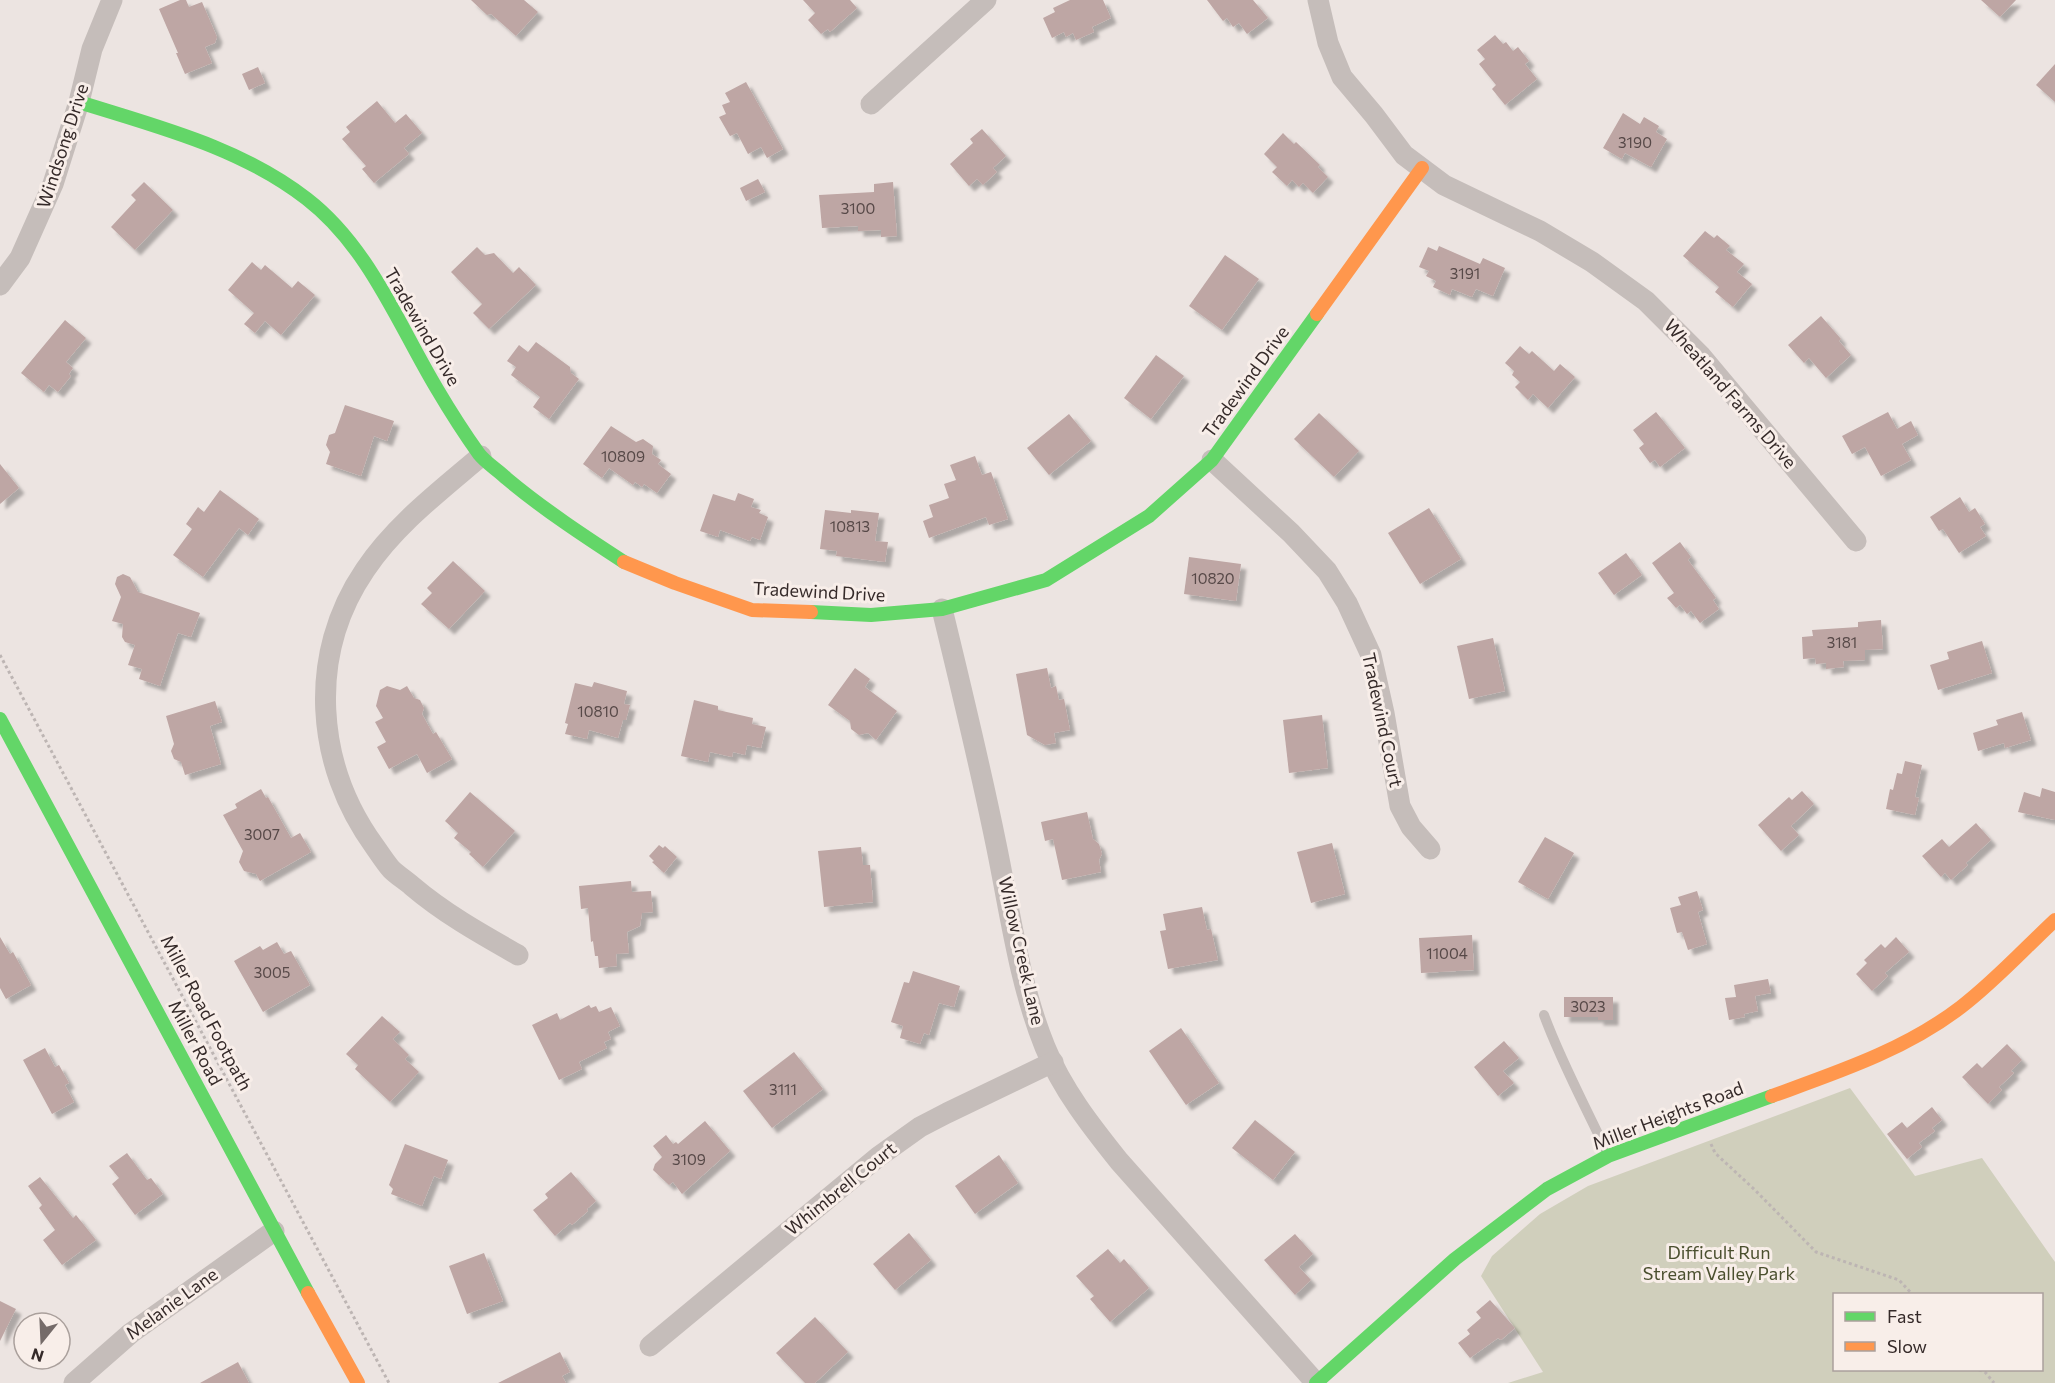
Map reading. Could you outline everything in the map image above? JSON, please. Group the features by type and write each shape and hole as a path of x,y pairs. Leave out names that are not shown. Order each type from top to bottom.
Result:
{"street":[{"name":"Windsong Drive","path":"0,285 21,258 53,184 79,102 92,50 112,0"},
{"path":"871,104 986,0"},
{"name":"Wheatland Farms Drive","path":"1318,0 1328,43 1342,77 1374,114 1404,155 1444,185 1540,231 1592,262 1646,301 1701,356 1856,541"},
{"name":"Tradewind Drive","path":"79,102 213,145 247,161 307,199 333,223 363,261 390,303 437,390 481,456 537,504 624,562 752,610 871,615 942,609 1046,580 1149,516 1212,460 1422,168"},
{"path":"481,456 412,516 383,545 364,571 342,614 333,640 326,668 325,708 329,746 341,785 359,822 391,869 453,918 518,955"},
{"name":"Tradewind Court","path":"1212,460 1291,533 1327,571 1347,603 1371,655 1401,806 1411,827 1430,849"},
{"name":"Willow Creek Lane","path":"942,609 982,774 1030,1003 1045,1048 1067,1090 1093,1129 1316,1383"},
{"name":"Miller Road","path":"0,719 93,888 274,1231 358,1383"},
{"name":"Miller Heights Road","path":"1316,1383 1455,1259 1547,1189 1608,1156 1861,1064 1901,1045 1942,1021 1975,996 2055,920"},
{"name":"Whimbrell Court","path":"650,1346 878,1156 921,1127 947,1113 1053,1062"},
{"name":"Melanie Lane","path":"74,1383 131,1333 274,1231"}],"lane":[{"path":"1544,1015 1559,1055 1583,1100 1608,1156"}],"path":[{"name":"Miller Road Footpath","path":"0,655 389,1383"},
{"path":"1701,1122 1715,1153 1816,1252 1899,1280 1911,1293"},
{"path":"1982,1371 1994,1383"}],"green space":[{"name":"Difficult Run Stream Valley Park","path":"1850,1088 1915,1176 1982,1158 2055,1262 2055,1383 1508,1383 1543,1372 1481,1276 1492,1256 1540,1214 1588,1186"}],"building":[{"path":"180,0 186,0 189,7 202,2 217,37 215,43 205,47 212,63 185,74 159,9"},
{"path":"471,0 524,0 538,12 516,36"},
{"path":"803,0 850,0 857,8 830,32 828,29 821,34 808,20 815,13"},
{"path":"1070,0 1103,0 1111,18 1092,27 1094,32 1076,40 1073,33 1066,37 1064,32 1052,38 1043,18 1055,12 1053,8"},
{"path":"1207,0 1253,0 1268,18 1247,34 1239,23 1233,27 1227,18 1223,21"},
{"path":"1981,0 2016,0 2000,17"},
{"path":"1495,35 1503,44 1506,42 1513,51 1518,47 1529,61 1525,64 1537,79 1505,105 1492,89 1496,85 1479,64 1485,59 1477,50"},
{"path":"2055,64 2055,102 2036,85"},
{"path":"258,67 265,83 249,90 242,74"},
{"path":"746,82 783,149 767,158 761,147 748,154 737,133 730,136 719,117 726,114 722,105 730,102 725,93"},
{"path":"377,101 395,123 406,114 422,133 404,148 409,154 374,183 362,169 366,166 342,139 350,132 346,127"},
{"path":"1623,113 1640,124 1644,117 1659,126 1656,132 1667,139 1651,167 1625,153 1622,159 1603,148"},
{"path":"982,129 1006,156 993,168 997,172 983,185 977,179 969,186 950,164 973,143 970,139"},
{"path":"1283,133 1320,165 1318,167 1328,177 1313,193 1303,183 1299,187 1292,180 1287,186 1272,172 1277,167 1264,154"},
{"path":"758,179 765,192 746,201 740,188"},
{"path":"144,182 173,210 135,250 111,227 136,200 131,195"},
{"path":"893,182 897,236 881,237 881,230 858,231 858,226 822,228 819,195 874,192 874,184"},
{"path":"1705,231 1714,238 1717,235 1730,246 1726,250 1744,264 1737,272 1752,284 1733,307 1715,292 1719,287 1683,256"},
{"path":"1439,246 1480,264 1483,258 1505,268 1493,296 1476,289 1472,297 1452,289 1450,295 1433,287 1436,281 1426,276 1429,271 1419,267 1428,247 1437,251"},
{"path":"477,247 485,255 494,253 513,273 519,267 536,285 489,329 473,313 482,304 451,272"},
{"path":"1225,255 1259,279 1222,330 1189,306"},
{"path":"252,262 261,270 265,265 292,288 298,281 315,295 281,335 265,321 255,333 244,324 254,313 228,290"},
{"path":"1821,316 1841,339 1839,341 1851,355 1826,378 1809,358 1804,363 1788,345"},
{"path":"65,320 86,338 66,362 73,368 69,374 71,376 58,392 49,385 44,392 21,373"},
{"path":"536,342 570,367 571,373 579,379 549,419 533,407 540,397 511,375 516,367 507,361 519,345 528,352"},
{"path":"1520,346 1529,354 1532,351 1554,371 1560,364 1575,377 1548,408 1533,394 1528,400 1515,387 1520,382 1512,375 1514,371 1505,363"},
{"path":"1156,355 1184,376 1151,419 1124,398"},
{"path":"345,405 394,421 387,441 374,436 361,476 326,464 330,452 326,445 329,435 335,433"},
{"path":"1656,412 1685,448 1660,467 1655,460 1650,463 1639,448 1644,444 1633,430"},
{"path":"1888,412 1897,429 1911,421 1918,435 1902,444 1911,460 1881,476 1865,447 1852,454 1842,436"},
{"path":"1319,413 1359,451 1334,477 1294,439"},
{"path":"1069,414 1091,441 1049,475 1027,448"},
{"path":"611,426 636,442 643,439 653,446 652,454 661,460 658,464 671,474 657,493 644,484 642,487 635,482 633,485 609,468 602,478 583,464"},
{"path":"975,456 982,475 991,472 1008,519 989,525 986,517 929,538 923,521 933,517 929,505 949,498 944,484 956,480 950,465"},
{"path":"0,464 19,488 0,504"},
{"path":"220,490 259,519 248,535 239,528 203,577 173,555 192,529 186,524 198,507 204,512"},
{"path":"738,493 754,499 751,507 761,510 759,513 768,517 760,540 752,537 750,541 720,530 718,537 700,531 713,494 735,501"},
{"path":"1960,497 1969,512 1975,508 1985,524 1980,527 1986,536 1959,553 1943,529 1939,531 1930,517"},
{"path":"1429,508 1461,559 1420,584 1388,533"},
{"path":"825,510 879,513 875,541 888,542 885,562 836,556 837,551 820,549"},
{"path":"1680,542 1691,557 1688,560 1716,598 1713,600 1719,609 1700,623 1691,611 1687,614 1680,605 1676,608 1667,598 1674,593 1652,563"},
{"path":"1626,553 1642,575 1614,595 1598,573"},
{"path":"1189,557 1241,564 1236,601 1184,594"},
{"path":"453,561 485,591 449,629 421,604 432,593 427,588"},
{"path":"123,574 130,577 138,592 200,613 191,637 178,633 160,686 139,679 142,669 128,665 135,645 125,642 122,637 123,624 112,621 121,597 115,584 117,577"},
{"path":"1881,620 1883,649 1865,650 1865,660 1843,661 1844,667 1826,669 1826,663 1816,664 1815,658 1803,659 1802,637 1813,636 1812,630 1858,627 1858,622"},
{"path":"1493,638 1505,691 1469,699 1457,646"},
{"path":"1982,641 1992,673 1938,690 1930,665 1949,659 1947,652"},
{"path":"855,668 870,679 865,687 897,711 876,740 868,733 859,735 851,729 850,721 828,705"},
{"path":"1047,668 1051,688 1056,686 1059,700 1064,699 1070,730 1054,733 1056,743 1045,745 1027,735 1016,674"},
{"path":"594,682 627,691 624,704 630,705 618,738 589,730 587,739 565,734 568,724 565,723 575,683 592,687"},
{"path":"387,686 400,690 407,686 414,698 420,700 424,708 422,714 433,734 436,732 452,759 427,773 417,754 389,769 377,747 386,742 375,722 383,718 376,706 380,690"},
{"path":"694,700 718,706 718,710 753,718 752,724 766,727 761,748 747,745 745,755 733,752 732,757 710,752 708,762 681,756"},
{"path":"215,701 222,722 210,726 221,764 185,775 181,762 174,759 171,751 174,744 166,716"},
{"path":"2022,712 2031,740 2005,748 2004,743 1978,751 1973,733 1998,725 1996,720"},
{"path":"1322,715 1328,768 1289,773 1283,720"},
{"path":"1905,761 1922,765 1915,797 1919,798 1915,815 1886,809 1890,789 1893,790 1897,773 1902,774"},
{"path":"2042,788 2055,792 2055,820 2018,812 2024,792 2040,797"},
{"path":"261,789 291,838 300,833 311,852 260,881 256,874 244,871 239,862 243,851 223,815 237,808 235,804"},
{"path":"1802,791 1814,804 1791,826 1799,835 1781,851 1758,825 1789,797 1792,800"},
{"path":"470,792 515,831 483,867 469,854 471,852 454,838 458,833 445,821"},
{"path":"1087,812 1093,839 1099,844 1102,854 1099,860 1101,872 1062,880 1053,839 1045,841 1041,822"},
{"path":"1976,823 1991,840 1951,880 1945,873 1941,877 1922,856 1942,839 1949,847"},
{"path":"1545,837 1574,853 1548,899 1518,882"},
{"path":"1332,843 1345,894 1311,903 1297,852"},
{"path":"659,845 663,848 665,846 677,857 664,873 649,856"},
{"path":"861,847 863,865 870,865 873,902 824,907 818,851"},
{"path":"631,881 632,892 651,891 653,912 642,913 640,926 627,932 629,953 616,954 617,966 599,968 598,956 595,956 593,941 591,942 588,908 581,909 579,886"},
{"path":"1697,891 1703,910 1698,912 1707,944 1688,950 1682,932 1677,933 1670,908 1681,905 1678,897"},
{"path":"1202,907 1207,930 1211,929 1218,960 1168,969 1160,931 1166,930 1163,914"},
{"path":"1472,935 1474,970 1421,973 1419,938"},
{"path":"0,937 10,954 13,952 31,985 6,999 0,988"},
{"path":"1896,937 1909,952 1885,973 1888,976 1872,991 1856,974 1867,963 1864,960 1881,944 1885,948"},
{"path":"277,942 284,954 291,951 310,985 263,1012 234,961 260,946 263,950"},
{"path":"913,971 960,986 954,1007 939,1003 929,1035 924,1033 920,1044 900,1038 903,1026 891,1022 904,982 909,983"},
{"path":"1768,979 1771,993 1755,996 1758,1011 1744,1014 1745,1017 1729,1020 1725,998 1736,997 1734,985"},
{"path":"1564,997 1613,997 1613,1020 1598,1020 1598,1017 1564,1017"},
{"path":"589,1005 591,1008 596,1006 599,1012 611,1007 620,1026 608,1032 611,1039 604,1042 607,1048 579,1062 582,1069 559,1080 532,1025 557,1013 560,1020"},
{"path":"382,1016 400,1032 393,1039 409,1055 405,1059 419,1072 390,1102 355,1069 358,1065 346,1054"},
{"path":"1181,1028 1219,1083 1186,1105 1149,1051"},
{"path":"1504,1041 1519,1058 1503,1071 1514,1083 1498,1096 1474,1067"},
{"path":"2007,1044 2022,1060 2011,1071 2014,1073 1999,1087 2002,1090 1988,1104 1962,1077 1977,1063 1982,1068"},
{"path":"45,1048 55,1067 59,1065 69,1083 65,1085 74,1102 52,1114 23,1060"},
{"path":"794,1052 823,1089 772,1128 743,1091"},
{"path":"1932,1107 1942,1120 1932,1128 1935,1131 1919,1143 1922,1147 1907,1159 1887,1134 1902,1122 1907,1128"},
{"path":"1255,1120 1295,1152 1273,1180 1232,1148"},
{"path":"705,1121 730,1151 682,1194 673,1182 669,1185 653,1170 662,1157 653,1146 666,1135 673,1144 676,1142 678,1144"},
{"path":"405,1144 448,1160 441,1179 434,1176 422,1206 391,1194 393,1189 389,1185"},
{"path":"127,1153 147,1180 151,1178 163,1194 135,1215 112,1184 119,1178 109,1166"},
{"path":"999,1155 1018,1183 975,1214 955,1186"},
{"path":"571,1172 596,1201 572,1225 570,1223 555,1236 533,1210 548,1198 545,1194"},
{"path":"40,1177 73,1218 76,1215 96,1240 62,1265 43,1240 55,1230 39,1208 42,1205 28,1186"},
{"path":"909,1233 931,1260 895,1290 873,1264"},
{"path":"1295,1234 1313,1254 1299,1267 1311,1280 1295,1295 1264,1260"},
{"path":"1108,1249 1120,1263 1124,1259 1149,1288 1110,1322 1090,1299 1094,1296 1076,1276"},
{"path":"484,1253 503,1301 467,1314 449,1266"},
{"path":"1490,1300 1515,1328 1501,1340 1498,1338 1470,1358 1458,1343 1470,1334 1467,1330 1481,1318 1476,1312"},
{"path":"0,1301 16,1309 12,1311 12,1317 0,1341"},
{"path":"815,1317 848,1352 815,1383 805,1383 776,1353"},
{"path":"560,1352 570,1372 562,1376 566,1383 498,1383"},
{"path":"238,1362 249,1383 200,1383"}],"traffic: fast":[{"path":"79,102 198,140 254,165 307,199 329,218 365,263 442,397 482,457 549,511 624,562"},
{"path":"811,612 871,615 942,609 1046,580 1149,516 1212,460 1317,314"},
{"path":"0,719 308,1293"},
{"path":"1316,1383 1455,1259 1547,1189 1608,1156 1772,1096"}],"traffic: slow":[{"path":"1317,314 1422,168"},
{"path":"624,562 752,610 811,612"},
{"path":"1772,1096 1870,1059 1940,1022 1986,987 2055,920"},
{"path":"308,1293 358,1383"}]}
